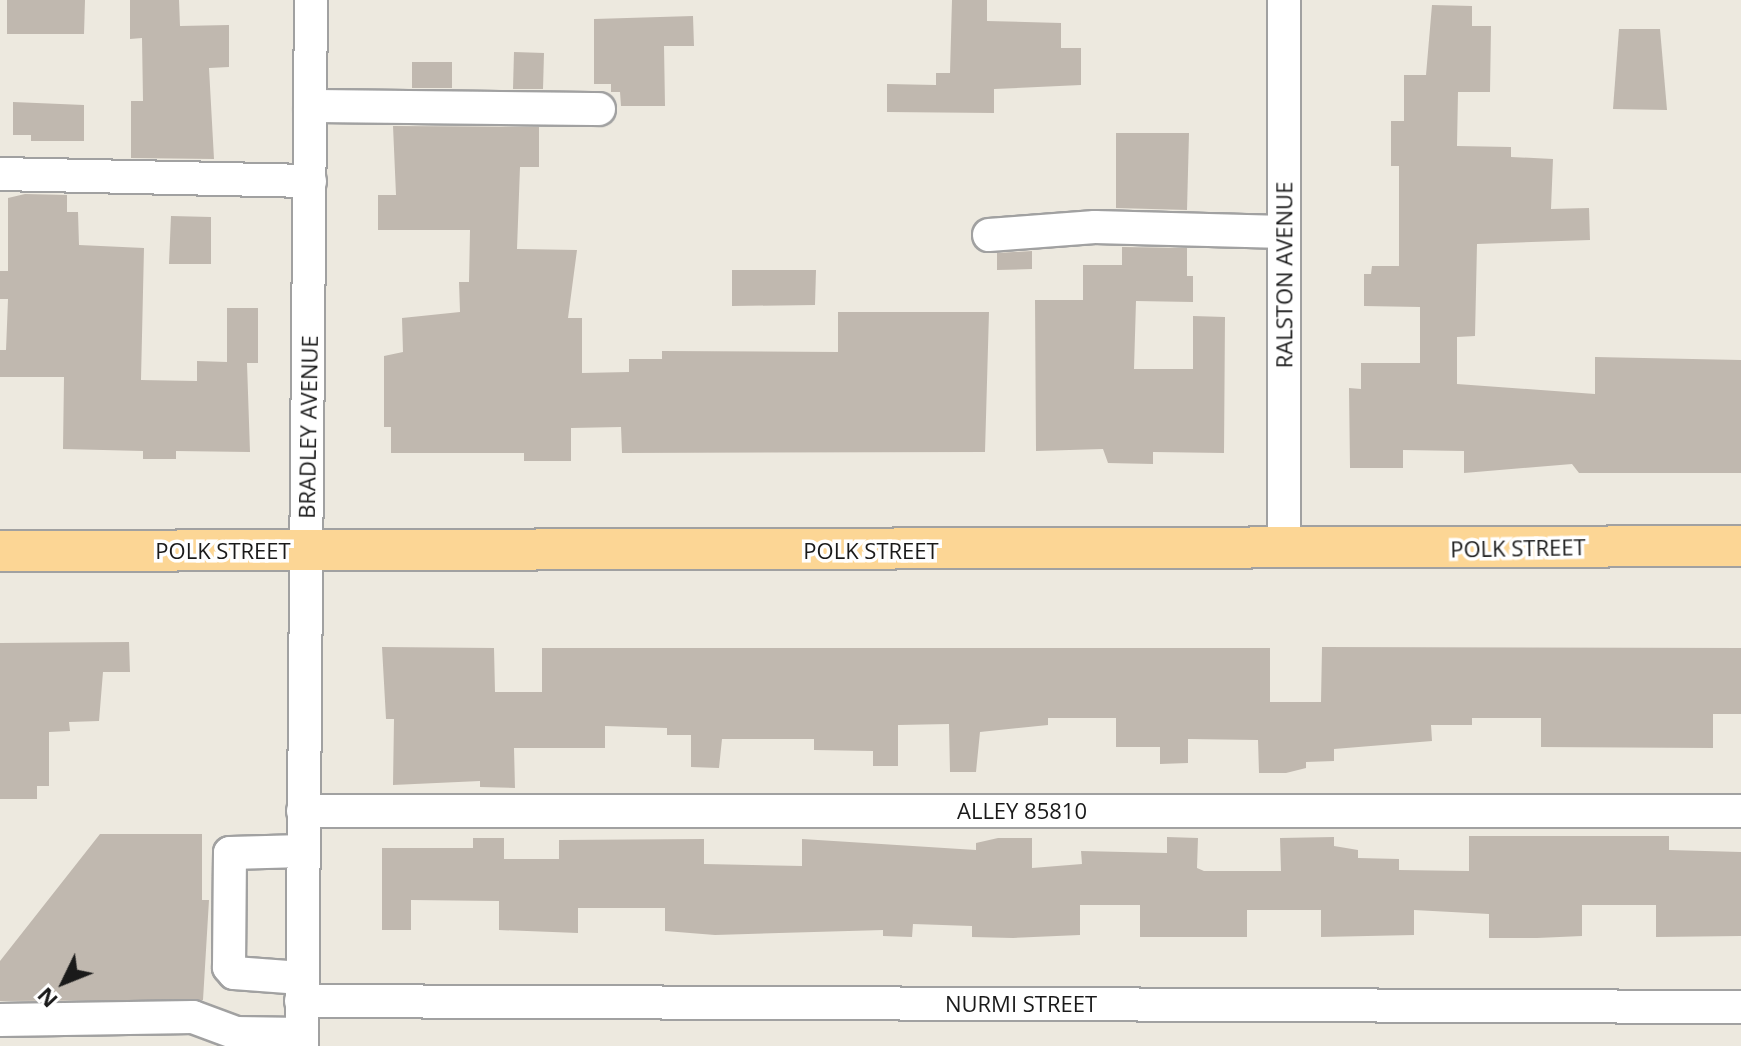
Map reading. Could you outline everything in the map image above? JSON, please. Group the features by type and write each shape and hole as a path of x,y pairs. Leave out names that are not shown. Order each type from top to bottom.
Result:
{"main road":[{"name":"POLK STREET","path":"0,551 1284,550 1741,546"}],"street":[{"name":"BRADLEY AVENUE","path":"302,1040 311,0"},
{"name":"RALSTON AVENUE","path":"1284,0 1284,550"},
{"path":"310,106 599,109"},
{"path":"0,174 310,181"},
{"path":"989,235 1095,227 1284,232"},
{"name":"ALLEY 85810","path":"303,811 1741,811"},
{"name":"NURMI STREET","path":"303,851 234,849 229,867 229,967 234,973 301,990 1741,1007"},
{"path":"0,1020 193,1017 236,1039 302,1040"}],"building":[{"path":"7,0 85,0 84,34 7,34"},
{"path":"130,0 179,0 180,26 229,25 229,67 209,68 214,159 131,158 131,101 143,101 142,38 130,39"},
{"path":"952,0 987,0 987,21 1061,23 1061,48 1081,48 1081,85 994,89 994,113 887,112 887,84 936,85 936,73 950,73"},
{"path":"1432,5 1472,6 1472,26 1491,26 1490,92 1458,92 1457,146 1511,147 1511,157 1553,159 1551,209 1589,208 1590,240 1477,244 1475,336 1457,337 1457,384 1595,394 1595,357 1741,360 1741,473 1579,473 1572,464 1464,473 1464,451 1403,450 1403,468 1350,468 1349,388 1361,389 1361,363 1420,363 1420,307 1364,306 1364,274 1371,274 1372,266 1399,266 1399,166 1391,166 1391,121 1404,121 1404,75 1426,75"},
{"path":"693,16 694,46 664,46 665,106 621,106 620,92 611,92 611,84 594,84 594,19"},
{"path":"1619,29 1660,29 1667,110 1613,109"},
{"path":"514,52 544,53 543,89 513,89"},
{"path":"412,62 452,62 452,88 412,88"},
{"path":"13,102 84,105 84,141 31,141 31,135 13,135"},
{"path":"393,126 539,127 539,167 520,167 517,249 577,250 568,318 582,318 582,373 629,372 629,359 662,359 662,351 838,352 838,312 989,312 985,452 622,453 621,427 571,428 571,461 524,461 524,453 391,453 391,427 384,427 384,356 403,352 402,318 460,312 459,282 469,282 470,230 378,230 378,195 396,195"},
{"path":"1116,133 1189,133 1187,210 1116,208"},
{"path":"25,194 67,195 67,212 78,212 79,245 144,248 141,380 197,381 197,361 227,362 227,308 258,308 258,363 247,363 250,452 176,451 176,459 143,459 143,451 63,449 64,377 0,377 0,350 6,350 8,299 0,299 0,271 8,271 8,198"},
{"path":"171,216 211,217 211,264 169,264"},
{"path":"1122,247 1187,248 1187,276 1193,276 1193,302 1136,301 1134,369 1193,369 1193,316 1225,317 1224,453 1153,452 1153,464 1108,463 1103,449 1036,451 1035,300 1083,300 1083,265 1122,265"},
{"path":"1032,251 1032,269 997,270 997,253"},
{"path":"732,270 816,270 815,305 732,306"},
{"path":"129,642 130,672 103,672 99,721 69,722 70,731 49,732 49,786 37,786 37,799 0,799 0,643"},
{"path":"382,647 494,648 495,692 542,692 542,648 1270,648 1270,702 1321,702 1322,647 1741,648 1741,714 1713,714 1713,748 1541,747 1541,718 1472,718 1472,725 1431,725 1432,741 1334,749 1334,761 1306,762 1306,768 1286,773 1259,773 1258,740 1188,739 1188,763 1160,764 1160,747 1116,747 1116,718 1048,718 1048,725 980,732 976,772 950,772 949,724 898,725 898,766 873,766 873,751 814,750 814,739 722,739 719,768 691,767 691,735 667,735 667,728 605,726 605,748 514,748 515,788 480,787 480,781 393,785 394,719 386,719"},
{"path":"100,834 202,834 202,900 209,900 203,1000 0,1001 0,961"},
{"path":"1469,836 1669,836 1669,850 1741,852 1741,936 1656,937 1656,905 1582,905 1582,936 1537,938 1489,938 1489,914 1414,910 1414,935 1321,937 1321,910 1247,910 1247,937 1140,937 1140,905 1080,905 1080,935 1013,938 972,937 972,926 913,924 912,937 883,936 883,930 715,935 665,931 665,908 578,908 578,933 499,930 499,901 411,900 411,930 382,930 382,848 473,848 473,838 504,838 504,859 559,859 559,840 704,839 704,864 802,866 802,839 976,850 976,843 998,838 1032,838 1032,868 1082,864 1081,851 1167,853 1167,837 1198,838 1197,868 1204,871 1281,871 1280,838 1334,837 1334,846 1358,850 1358,858 1399,859 1399,870 1469,871"}]}
